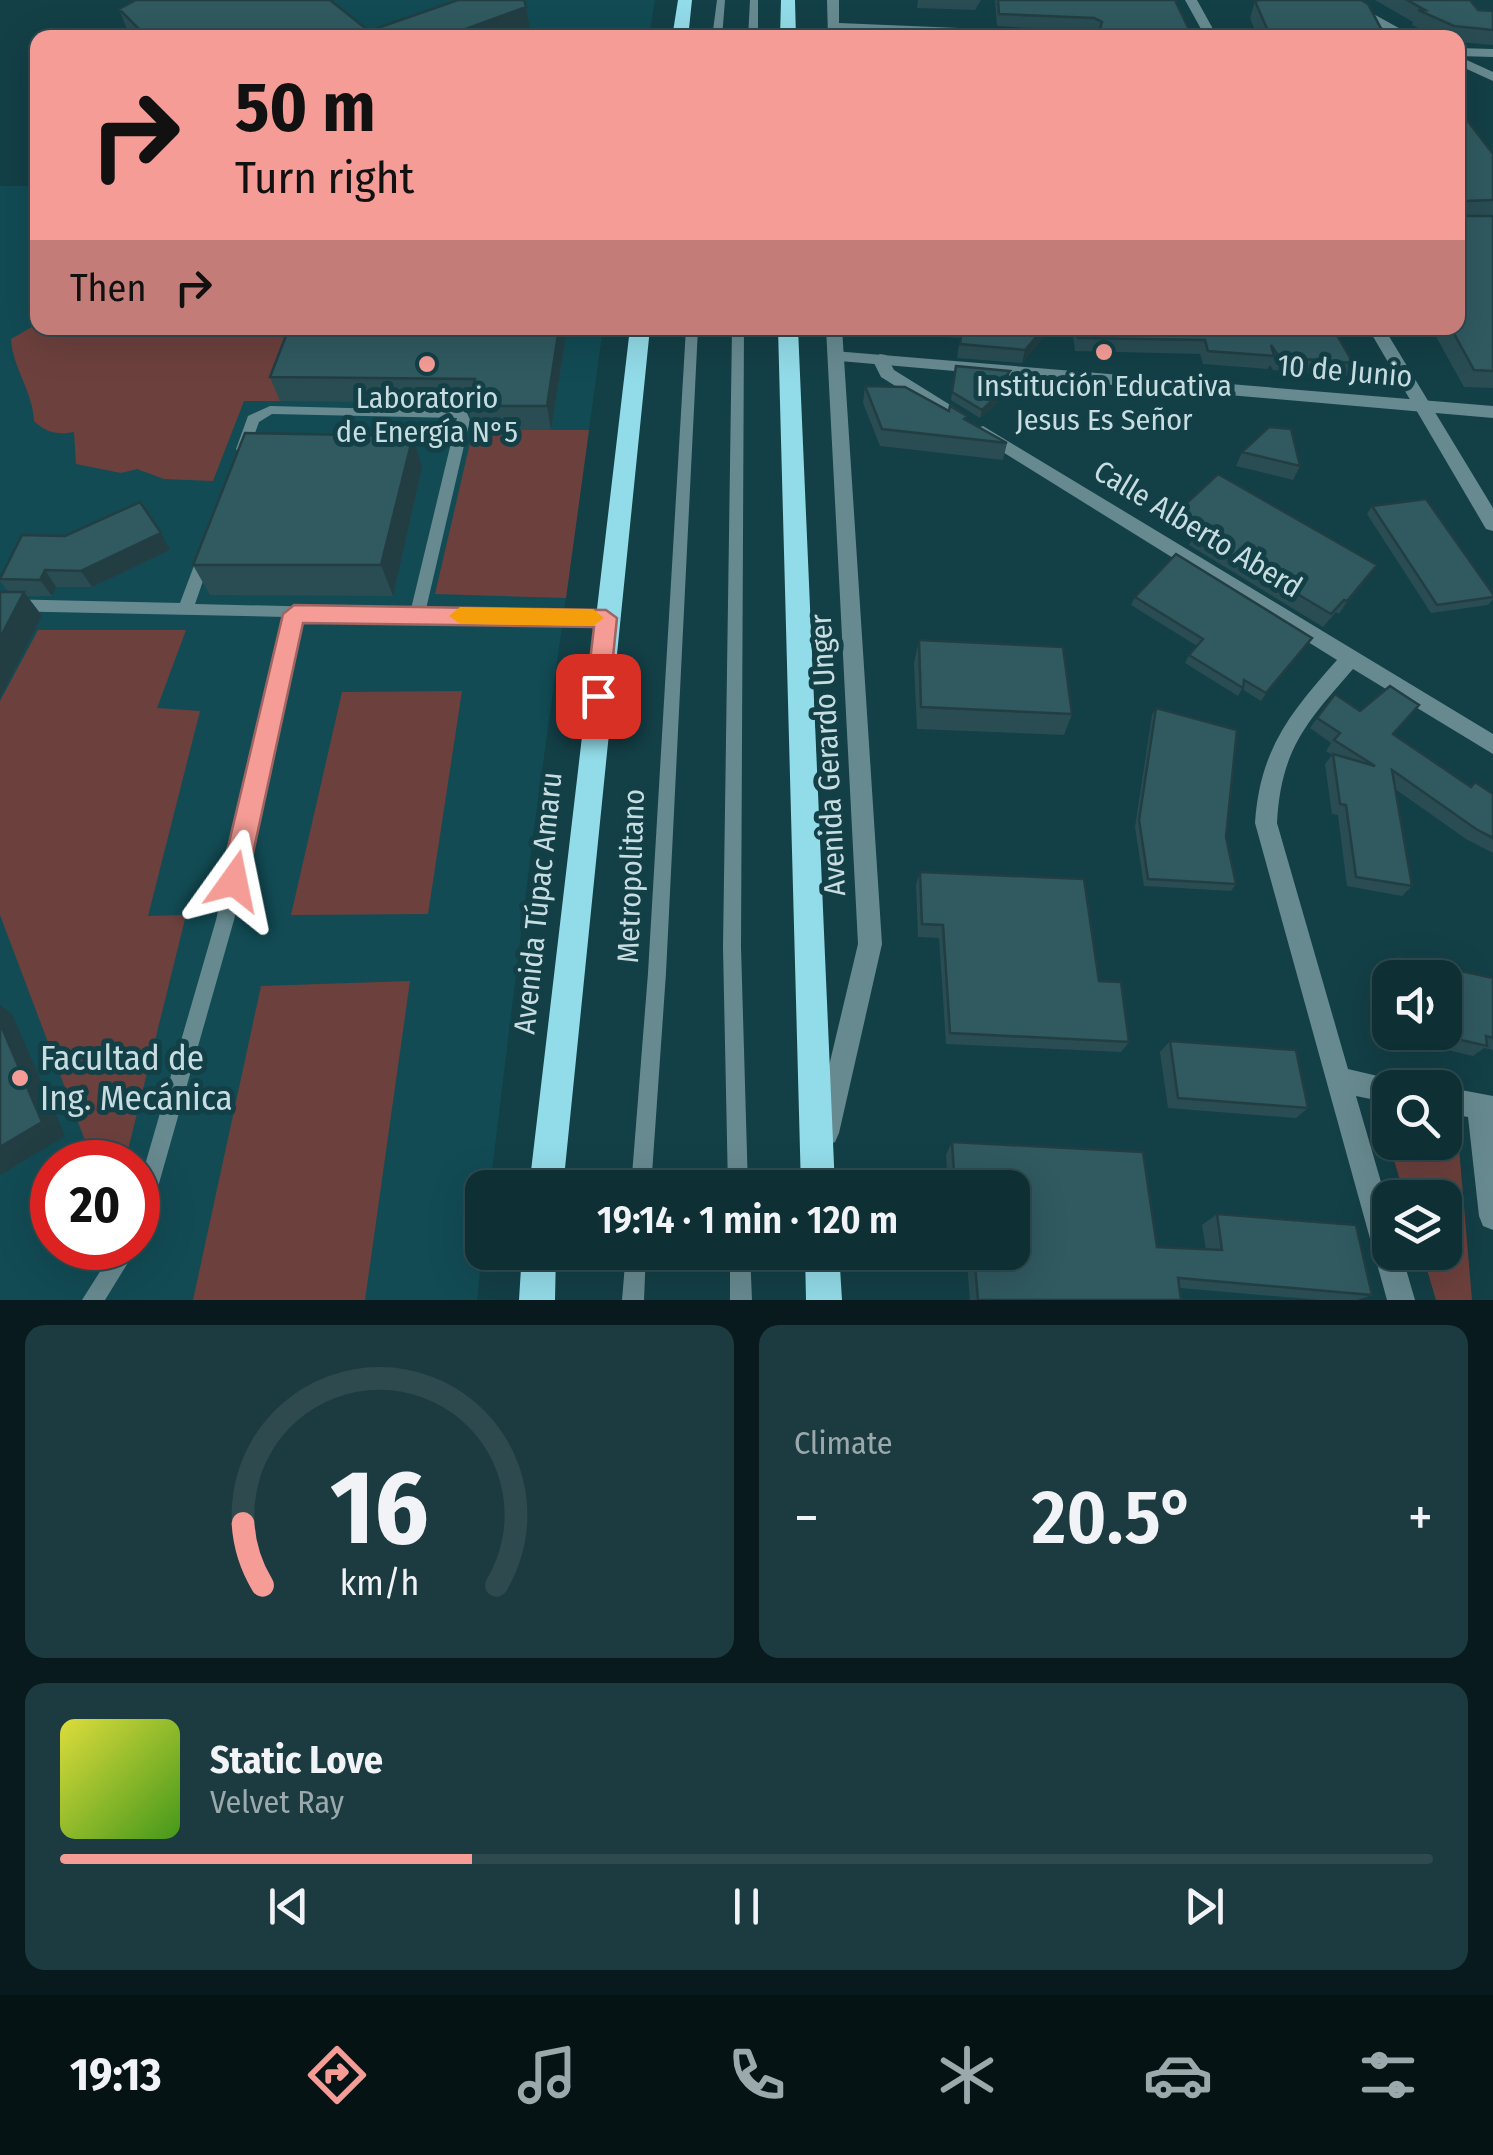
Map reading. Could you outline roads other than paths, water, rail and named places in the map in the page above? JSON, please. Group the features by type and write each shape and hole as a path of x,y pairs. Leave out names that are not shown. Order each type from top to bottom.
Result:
{"main road":[{"path":"681,30 685,0"},
{"path":"788,0 788,30"},
{"name":"Avenida Túpac Amaru","path":"548,1170 639,335"},
{"path":"788,335 817,1170"},
{"path":"537,1300 538,1270"},
{"path":"823,1270 824,1300"}],"street":[{"path":"833,0 833,30"},
{"path":"1191,0 1208,30"},
{"path":"1339,0 1397,30"},
{"path":"1465,52 1493,53"},
{"path":"1465,63 1493,77"},
{"name":"Avenida Gerardo Unger","path":"819,1170 870,944 834,335"},
{"path":"1380,335 1493,524"},
{"name":"10 de Junio","path":"834,356 1493,412"},
{"name":"Calle Alberto Aberd","path":"880,359 887,373 902,383 1493,745"},
{"path":"1351,658 1297,722 1272,762 1266,786 1266,823 1402,1300"},
{"path":"1338,1080 1372,1087"},
{"path":"1486,1108 1493,1216"}],"lane":[{"path":"718,30 721,0"},
{"path":"753,30 754,0"},
{"name":"Metropolitano","path":"642,1170 657,973 692,335"},
{"path":"738,335 732,947 738,1170"},
{"path":"240,457 253,420 270,410 461,414 464,420 417,615"},
{"path":"186,608 213,532"},
{"path":"0,605 606,618"},
{"path":"160,1146 225,920 294,614"},
{"path":"93,1300 113,1270"},
{"path":"633,1300 635,1270"},
{"path":"740,1270 741,1300"}],"place":[{"name":"Institución Educativa Jesus Es Señor","path":"1104,352"},
{"name":"Laboratorio de Energía N°5","path":"427,364"},
{"name":"Facultad de Ing. Mecánica","path":"20,1078"}]}
